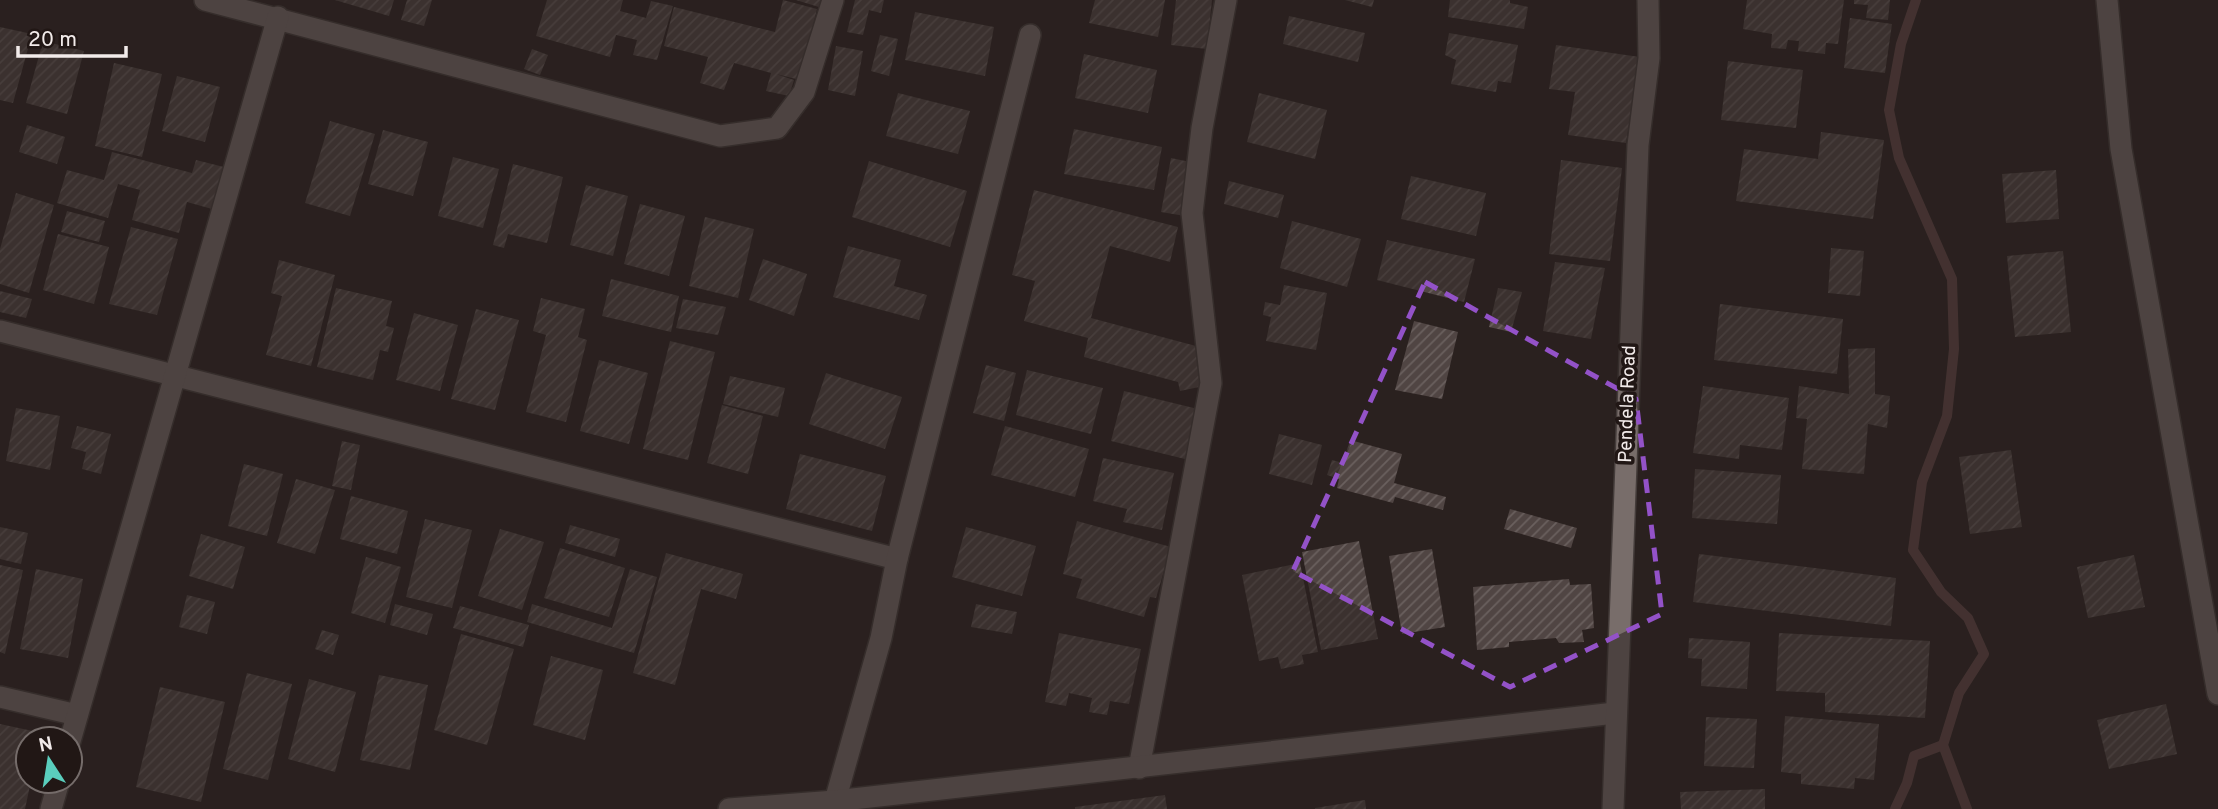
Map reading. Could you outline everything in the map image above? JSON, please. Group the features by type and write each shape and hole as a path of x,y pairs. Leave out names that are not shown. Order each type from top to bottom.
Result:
{"street":[{"path":"205,0 278,17 720,136 777,128 804,92 833,0"},
{"path":"1139,768 1211,383 1192,213 1202,128 1226,0"},
{"name":"Pendela Road","path":"1614,809 1615,713 1639,145 1649,58 1647,0"},
{"path":"2107,0 2121,149 2218,694"},
{"path":"74,725 278,17"},
{"path":"835,801 881,638 897,559 1030,35"},
{"path":"0,331 897,559"},
{"path":"0,697 77,715"},
{"path":"729,809 835,801 1615,713"}],"highlighted area":[{"path":"1425,282 1636,399 1662,614 1510,687 1293,571"}],"building":[{"path":"335,0 394,0 389,16"},
{"path":"407,0 432,0 424,26 401,20"},
{"path":"547,0 623,0 620,11 646,18 651,1 673,6 657,60 633,55 637,40 616,35 610,57 536,36"},
{"path":"783,0 817,9 800,80 776,74 794,80 789,96 766,91 771,73 734,63 724,90 700,83 708,57 664,46 674,7 775,32"},
{"path":"796,0 824,0 822,8"},
{"path":"855,0 884,0 881,13 869,10 863,35 847,32"},
{"path":"1095,0 1165,0 1158,37 1089,23"},
{"path":"1176,0 1212,0 1207,49 1171,45"},
{"path":"1345,0 1374,0 1372,7"},
{"path":"1450,0 1510,0 1510,3 1528,7 1524,29 1448,17"},
{"path":"1747,0 1844,0 1838,44 1826,43 1825,54 1798,51 1799,41 1788,40 1786,49 1771,48 1772,34 1743,29"},
{"path":"1854,0 1890,0 1888,20 1866,18 1868,5 1854,4"},
{"path":"915,12 994,27 985,76 905,60"},
{"path":"1289,16 1365,33 1358,62 1283,44"},
{"path":"1850,18 1892,24 1885,73 1844,68"},
{"path":"0,27 32,34 13,103 0,100"},
{"path":"1449,33 1518,45 1511,83 1498,81 1496,92 1451,84 1456,60 1445,55"},
{"path":"880,35 898,39 889,76 871,71"},
{"path":"43,41 84,51 67,114 26,103"},
{"path":"1556,45 1640,57 1626,143 1568,135 1575,92 1549,89"},
{"path":"836,46 863,51 855,96 828,90"},
{"path":"532,49 548,55 540,75 524,69"},
{"path":"1084,54 1157,70 1148,113 1075,98"},
{"path":"1728,61 1803,70 1796,128 1721,120"},
{"path":"114,63 162,74 142,157 95,146"},
{"path":"177,76 220,87 205,142 162,131"},
{"path":"898,93 970,111 958,154 886,136"},
{"path":"1259,93 1327,110 1315,159 1247,142"},
{"path":"330,121 375,134 350,216 305,203"},
{"path":"27,125 65,137 57,164 19,152"},
{"path":"1074,129 1162,147 1154,190 1064,174"},
{"path":"383,130 428,142 413,196 368,184"},
{"path":"1821,132 1884,140 1873,219 1736,201 1744,149 1818,159"},
{"path":"112,152 192,173 196,160 224,167 212,209 187,202 179,233 132,220 140,190 118,184 108,218 57,203 67,170 104,180"},
{"path":"453,157 499,169 483,228 438,216"},
{"path":"1171,158 1195,163 1185,216 1161,212"},
{"path":"1561,160 1622,168 1610,261 1549,254"},
{"path":"869,161 967,191 950,247 852,217"},
{"path":"513,164 563,177 547,243 508,234 504,248 493,245"},
{"path":"2056,170 2059,219 2006,223 2002,174"},
{"path":"1411,176 1486,193 1476,236 1401,219"},
{"path":"1229,181 1284,195 1278,218 1224,204"},
{"path":"586,185 628,196 613,256 570,245"},
{"path":"1034,190 1178,227 1170,262 1110,246 1091,318 1196,346 1204,386 1180,391 1178,382 1084,357 1088,338 1024,321 1035,281 1012,275"},
{"path":"16,193 54,205 29,293 0,284 0,249"},
{"path":"640,204 685,216 669,276 624,264"},
{"path":"67,211 105,221 99,242 61,232"},
{"path":"705,217 754,229 738,298 689,286"},
{"path":"1292,221 1361,239 1347,287 1280,268"},
{"path":"131,227 178,239 157,315 109,304"},
{"path":"58,234 109,247 94,304 43,290"},
{"path":"1387,240 1475,259 1464,302 1377,280"},
{"path":"848,246 901,260 894,286 927,295 919,320 833,297"},
{"path":"1831,248 1864,251 1860,296 1828,293"},
{"path":"2063,251 2071,332 2015,337 2007,256"},
{"path":"763,259 807,274 794,316 749,300"},
{"path":"279,260 335,275 311,366 266,355 282,296 271,293"},
{"path":"1555,262 1605,268 1591,339 1543,331"},
{"path":"611,279 679,296 671,332 602,316"},
{"path":"1284,285 1327,293 1316,350 1266,341 1271,317 1263,315 1265,302 1280,305"},
{"path":"336,288 392,301 386,326 394,328 388,352 380,350 373,380 317,367"},
{"path":"1498,288 1522,292 1511,332 1489,327"},
{"path":"0,291 32,299 26,318 0,312"},
{"path":"541,298 585,309 578,337 587,340 566,422 526,412 546,335 533,331"},
{"path":"683,299 726,307 718,335 676,328"},
{"path":"1720,304 1843,319 1837,374 1714,360"},
{"path":"476,309 519,320 495,410 451,399"},
{"path":"414,313 458,325 440,391 396,380"},
{"path":"1414,321 1458,332 1442,399 1395,390"},
{"path":"670,341 715,352 688,460 643,449"},
{"path":"1875,348 1875,394 1890,396 1887,428 1868,424 1864,474 1802,469 1807,419 1796,418 1799,386 1849,394 1848,349"},
{"path":"599,360 648,373 629,444 580,431"},
{"path":"986,365 1016,373 1004,421 973,413"},
{"path":"1027,370 1103,388 1091,434 1016,415"},
{"path":"826,373 902,397 885,449 809,424"},
{"path":"730,376 785,388 778,417 723,404"},
{"path":"1703,386 1789,398 1782,450 1740,445 1739,459 1693,453"},
{"path":"1124,391 1198,409 1185,459 1111,441"},
{"path":"722,405 763,416 748,474 707,463"},
{"path":"16,408 60,416 50,470 6,461"},
{"path":"77,426 111,434 101,474 82,469 86,452 71,448"},
{"path":"1005,426 1089,449 1075,497 991,475"},
{"path":"1279,434 1322,445 1312,485 1269,474"},
{"path":"1350,440 1402,454 1394,483 1446,497 1443,510 1395,497 1393,503 1337,488 1339,479 1327,475 1332,460 1343,463"},
{"path":"342,441 360,445 351,490 332,486"},
{"path":"2011,450 2022,527 1970,534 1959,457"},
{"path":"800,454 886,476 872,531 786,509"},
{"path":"1103,458 1174,473 1162,530 1123,522 1127,509 1093,501"},
{"path":"244,464 283,474 267,536 228,526"},
{"path":"1695,469 1781,475 1777,524 1692,518"},
{"path":"296,479 335,490 315,554 277,543"},
{"path":"351,496 408,511 397,554 340,539"},
{"path":"1510,509 1577,528 1571,548 1504,529"},
{"path":"425,519 472,530 452,608 406,597"},
{"path":"1077,521 1171,547 1156,598 1150,597 1144,617 1076,598 1082,579 1063,574"},
{"path":"570,525 620,539 615,557 565,543"},
{"path":"0,527 28,533 21,564 0,559"},
{"path":"966,527 1036,546 1022,596 952,577"},
{"path":"500,529 544,542 522,610 478,596"},
{"path":"201,534 245,547 233,589 189,576"},
{"path":"1359,541 1378,639 1321,650 1302,552"},
{"path":"560,548 625,568 609,617 544,598"},
{"path":"1432,549 1445,627 1402,634 1389,556"},
{"path":"666,553 743,574 736,599 701,589 675,685 633,673"},
{"path":"1699,554 1896,578 1891,626 1693,602"},
{"path":"2134,555 2145,607 2088,618 2077,567"},
{"path":"366,557 401,567 385,623 351,613"},
{"path":"1300,563 1318,652 1302,655 1304,664 1281,669 1278,657 1259,661 1242,575"},
{"path":"0,565 23,570 5,654 0,652"},
{"path":"36,569 83,579 68,658 20,649"},
{"path":"630,569 657,577 634,653 527,622 532,604 612,628"},
{"path":"1569,579 1570,585 1591,584 1594,628 1582,630 1584,642 1559,643 1556,638 1509,642 1509,647 1477,650 1473,587"},
{"path":"187,595 215,602 207,634 179,627"},
{"path":"395,604 433,614 427,635 390,625"},
{"path":"976,604 1017,612 1012,634 971,627"},
{"path":"460,606 529,625 523,647 453,628"},
{"path":"322,630 339,635 333,655 315,649"},
{"path":"1059,633 1141,649 1129,704 1110,701 1107,715 1089,712 1092,698 1069,693 1066,706 1045,702"},
{"path":"1779,633 1930,641 1925,718 1825,712 1825,693 1776,691"},
{"path":"461,634 514,649 487,745 434,730"},
{"path":"1689,638 1750,642 1747,689 1701,686 1702,659 1688,658"},
{"path":"551,656 603,670 585,740 533,725"},
{"path":"247,673 292,684 268,780 223,769"},
{"path":"379,675 428,685 410,770 360,760"},
{"path":"309,679 356,692 335,772 288,759"},
{"path":"160,687 225,702 201,802 136,787"},
{"path":"2166,704 2177,754 2109,769 2097,720"},
{"path":"1785,716 1879,724 1874,780 1855,778 1854,789 1801,784 1801,774 1781,772"},
{"path":"1706,717 1757,719 1754,768 1704,766"},
{"path":"0,724 14,727 14,795 28,795 25,809 0,809"},
{"path":"1765,789 1765,809 1681,809 1680,792"},
{"path":"1165,795 1167,809 1075,809 1075,807"},
{"path":"1365,800 1366,809 1315,809 1315,808"}],"waterway":[{"path":"1916,0 1901,44 1889,110 1899,158 1952,279 1954,349 1947,416 1922,482 1913,550 1941,592 1968,618 1984,654 1959,693 1943,745 1967,809"},
{"path":"1895,809 1907,783 1914,756 1943,745"}]}
